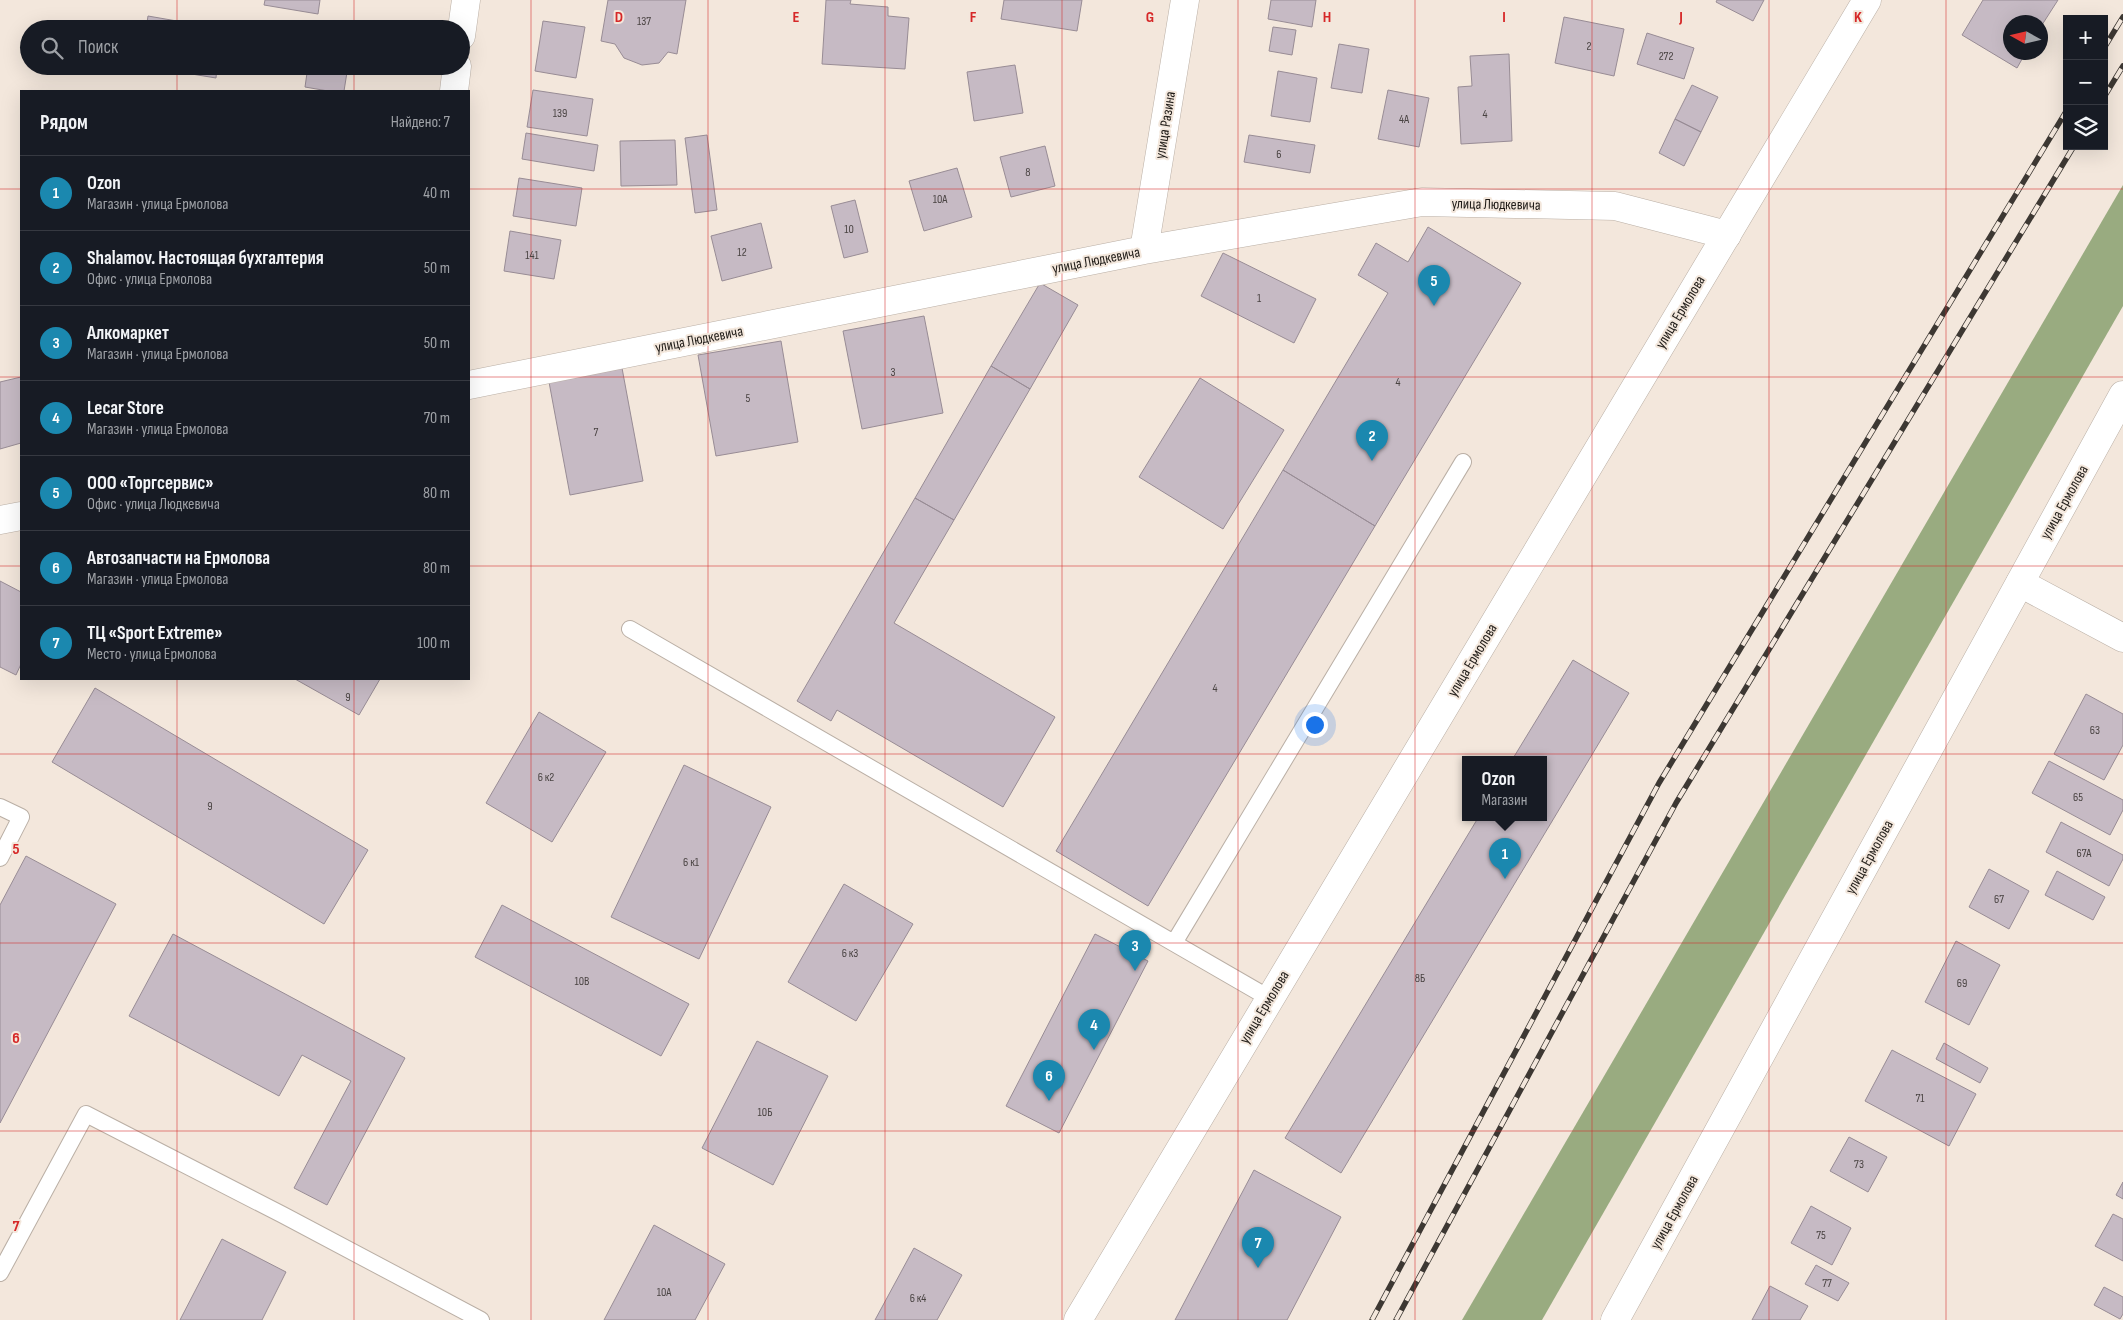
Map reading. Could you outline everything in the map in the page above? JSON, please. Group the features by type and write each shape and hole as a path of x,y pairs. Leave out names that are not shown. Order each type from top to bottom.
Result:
{"street":[{"path":"463,20 466,0"},
{"name":"улица Разина","path":"1144,250 1185,0"},
{"name":"улица Ермолова","path":"1078,1320 1867,0"},
{"path":"454,90 456,75"},
{"name":"улица Людкевича","path":"470,385 1144,250 1422,202 1615,206 1727,235"},
{"name":"улица Ермолова","path":"1615,1320 2123,395"},
{"path":"0,520 20,516"},
{"path":"2020,583 2123,638"}],"lane":[{"path":"1174,943 1463,462"},
{"path":"630,629 1269,998"},
{"path":"0,807 21,817 0,858"},
{"path":"0,1273 86,1114 283,1215 481,1320"}],"green space":[{"path":"2123,185 2123,306 1542,1320 1462,1320"}],"building":[{"path":"265,0 320,0 318,14 264,5"},
{"path":"608,0 686,0 677,54 668,52 659,63 642,65 624,58 615,44 601,41"},
{"path":"826,0 851,0 850,4 888,7 888,16 909,18 905,69 822,64"},
{"path":"1004,0 1082,0 1077,31 1001,19"},
{"path":"1271,0 1316,0 1312,27 1268,19"},
{"path":"1717,0 1764,0 1753,21 1716,2"},
{"path":"1983,0 2058,0 2048,16 2003,15 2003,60 1962,35"},
{"path":"148,16 171,20 147,20"},
{"path":"1564,17 1624,29 1614,76 1555,63"},
{"path":"543,21 585,27 576,78 535,71"},
{"path":"1273,27 1296,30 1292,55 1269,51"},
{"path":"1647,33 1694,48 1684,79 1637,64"},
{"path":"1339,44 1369,49 1362,93 1331,88"},
{"path":"1509,54 1512,141 1461,144 1458,87 1472,86 1470,56"},
{"path":"2004,60 2022,60 2017,68"},
{"path":"1015,65 1023,113 974,121 967,72"},
{"path":"1278,71 1317,78 1310,122 1271,116"},
{"path":"198,75 216,75 216,78"},
{"path":"307,75 347,75 344,90 322,90 305,87"},
{"path":"1692,85 1718,97 1701,132 1675,119"},
{"path":"533,90 593,99 587,136 527,127"},
{"path":"1388,90 1429,98 1419,147 1378,139"},
{"path":"1675,119 1701,132 1684,166 1659,153"},
{"path":"526,133 598,145 594,171 522,159"},
{"path":"707,135 717,210 695,213 685,138"},
{"path":"1249,135 1315,145 1310,173 1244,162"},
{"path":"675,140 677,185 621,186 620,141"},
{"path":"1045,146 1055,186 1011,197 1000,157"},
{"path":"957,168 972,217 924,231 909,181"},
{"path":"519,178 582,188 576,226 513,216"},
{"path":"855,200 868,252 844,258 831,206"},
{"path":"761,223 772,268 722,281 711,236"},
{"path":"1428,227 1521,283 1375,526 1283,470 1388,293 1358,275 1376,243 1408,262"},
{"path":"510,231 561,240 554,279 504,271"},
{"path":"1223,253 1316,299 1294,343 1201,296"},
{"path":"1040,283 1078,305 1030,389 991,366"},
{"path":"924,316 943,413 862,429 843,331"},
{"path":"781,341 798,442 716,456 698,355"},
{"path":"991,366 1030,389 954,520 915,498"},
{"path":"622,368 643,481 570,495 549,382"},
{"path":"20,377 20,443 0,449 0,382"},
{"path":"1200,378 1284,430 1223,529 1139,477"},
{"path":"1283,470 1375,526 1148,906 1056,851"},
{"path":"915,498 954,520 894,623 1055,717 1003,807 837,710 831,721 797,701"},
{"path":"0,581 20,591 20,666 16,675 0,667"},
{"path":"1573,660 1629,693 1341,1173 1285,1138 1476,821 1547,821 1547,756 1514,756"},
{"path":"297,680 379,680 359,715"},
{"path":"95,688 368,850 324,924 52,762"},
{"path":"2086,694 2123,714 2123,745 2104,780 2054,754"},
{"path":"539,712 606,752 552,842 486,803"},
{"path":"2049,761 2123,800 2123,810 2110,835 2032,793"},
{"path":"684,765 771,807 699,959 611,917"},
{"path":"2061,822 2123,855 2123,859 2109,886 2046,852"},
{"path":"26,856 116,904 0,1123 0,905"},
{"path":"1989,869 2029,891 2009,929 1969,907"},
{"path":"2057,871 2105,897 2093,920 2045,895"},
{"path":"844,884 913,924 856,1021 788,982"},
{"path":"502,905 689,1004 661,1056 475,957"},
{"path":"173,934 405,1058 327,1205 294,1188 351,1081 302,1055 279,1096 129,1016"},
{"path":"1095,934 1148,961 1059,1133 1006,1106"},
{"path":"1956,941 2000,965 1969,1025 1925,1002"},
{"path":"757,1041 828,1076 773,1185 702,1148"},
{"path":"1944,1043 1988,1068 1980,1083 1936,1059"},
{"path":"1892,1050 1976,1094 1949,1146 1865,1101"},
{"path":"1849,1137 1887,1157 1868,1192 1830,1171"},
{"path":"1254,1170 1341,1217 1287,1320 1175,1320"},
{"path":"2123,1182 2123,1199 2116,1195"},
{"path":"1811,1206 1851,1228 1832,1265 1791,1243"},
{"path":"2113,1214 2123,1219 2123,1261 2095,1246"},
{"path":"654,1225 725,1264 695,1320 604,1320"},
{"path":"222,1239 286,1272 262,1320 180,1320"},
{"path":"914,1248 962,1275 937,1320 875,1320"},
{"path":"1816,1265 1849,1283 1838,1301 1805,1284"},
{"path":"1770,1286 1808,1306 1800,1320 1752,1320"},
{"path":"2104,1287 2123,1297 2123,1314 2120,1319 2094,1305"}],"railway":[{"path":"2108,41 2123,17"},
{"path":"2108,90 2123,66"},
{"path":"1372,1320 1659,783 2063,117"},
{"path":"1396,1320 1676,803 2072,150"}],"place":[{"name":"ООО «Торгсервис»","path":"1434,306"},
{"name":"Shalamov. Настоящая бухгалтерия","path":"1372,461"},
{"name":"Ozon","path":"1505,879"},
{"name":"Алкомаркет","path":"1135,971"},
{"name":"Lecar Store","path":"1094,1050"},
{"name":"Автозапчасти на Ермолова","path":"1049,1101"},
{"name":"ТЦ «Sport Extreme»","path":"1258,1268"}]}
